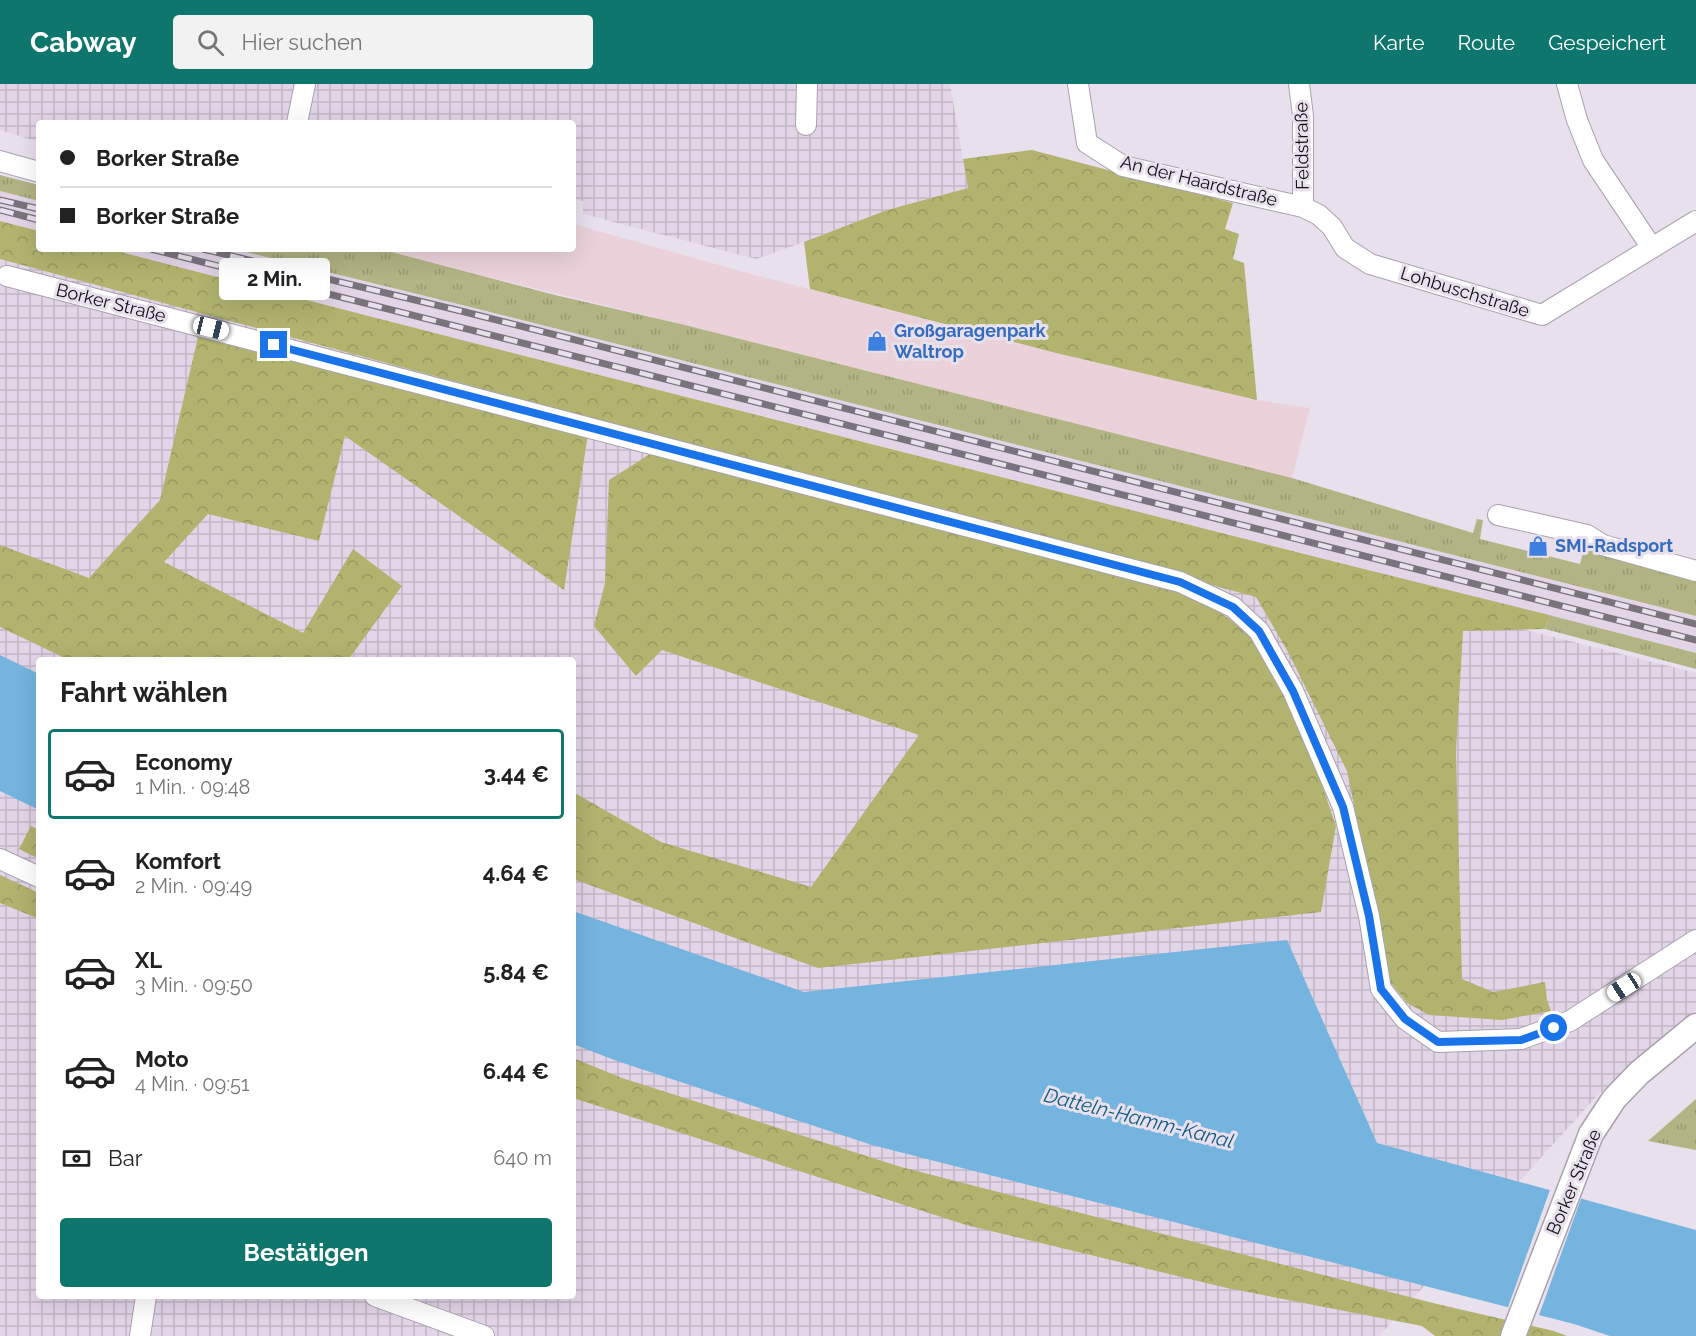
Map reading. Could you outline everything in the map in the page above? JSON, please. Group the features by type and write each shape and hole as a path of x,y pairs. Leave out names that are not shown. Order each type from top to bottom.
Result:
{"street":[{"path":"298,120 305,84"},
{"path":"806,125 807,84"},
{"name":"An der Haardstraße","path":"1078,84 1087,143 1123,166 1303,207"},
{"name":"Feldstraße","path":"1299,84 1303,116 1303,207"},
{"path":"1567,84 1576,120 1593,160 1652,248"},
{"path":"0,161 36,171"},
{"name":"Lohbuschstraße","path":"1303,207 1319,215 1332,227 1345,248 1370,264 1542,315 1696,222"},
{"name":"Borker Straße","path":"7,276 1180,582 1233,607 1259,631 1293,691 1343,807 1369,916 1381,989 1405,1019 1438,1042 1521,1040 1570,1022 1696,940"},
{"path":"1498,515 1587,535 1602,545 1696,572"},
{"path":"0,860 36,876"},
{"name":"Borker Straße","path":"1514,1334 1591,1134 1614,1099 1639,1073 1696,1026"},
{"path":"140,1336 146,1299"},
{"path":"383,1299 484,1336"}],"shaded area":[{"path":"0,84 950,84 968,188 887,210 756,259 583,214 583,201 576,200 576,120 36,120 36,141 0,130"},
{"path":"0,191 36,200 36,230 0,221"},
{"name":"Großgaragenpark Waltrop","path":"576,225 755,275 1056,353 1257,400 1310,408 1292,478 390,252 576,252"},
{"path":"0,244 1696,673 1696,1010 1596,1097 1379,1336 0,1336"},
{"path":"121,252 246,252 1696,616 1696,653"}],"green space":[{"path":"1032,150 1233,203 1225,229 1239,234 1233,259 1244,263 1257,400 1056,353 810,289 804,242 887,210 968,188 963,159"},
{"path":"0,175 36,184 36,200 0,191"},
{"path":"0,221 36,230 36,252 121,252 1549,615 1545,629 1463,631 1456,752 1462,979 1493,992 1545,982 1551,1011 1502,1020 1429,1015 1407,1003 1390,982 1347,771 1288,652 1256,597 0,259"},
{"path":"246,252 391,252 555,295 685,325 1292,478 1473,533 1477,519 1483,520 1480,539 1580,564 1586,542 1696,577 1696,616"},
{"path":"198,337 251,348 588,434 564,590 345,436 319,541 208,514 164,562 303,633 353,549 402,586 350,657 63,657 0,627 0,545 89,578 160,500"},
{"path":"653,452 1198,597 1253,636 1303,729 1336,826 1321,912 818,968 576,880 576,794 661,842 811,887 919,735 662,650 636,676 594,626 605,583 609,480"},
{"path":"1549,615 1696,653 1696,669 1545,629"},
{"path":"31,826 36,828 36,858 19,849"},
{"path":"0,875 36,892 36,918 0,903"},
{"path":"576,1059 622,1078 901,1167 1567,1336 1435,1336 1422,1326 1227,1288 966,1225 576,1099"},
{"path":"1696,1099 1696,1150 1648,1141"}],"water":[{"path":"0,655 36,673 36,809 0,791"},
{"name":"Datteln-Hamm-Kanal","path":"576,912 804,992 1287,940 1377,1143 1696,1230 1696,1336 1610,1336 1574,1324 872,1145 617,1061 576,1045"}],"pier":[{"path":"1551,1187 1582,1196 1538,1318 1507,1310"}],"railway":[{"path":"0,200 36,208"},
{"path":"0,210 36,219"},
{"path":"163,252 1696,640"},
{"path":"215,252 465,312 1696,624"}],"place":[{"name":"Großgaragenpark Waltrop","path":"877,341"},
{"name":"SMI-Radsport","path":"1538,546"}],"route":[{"path":"274,345 1180,582 1233,607 1259,631 1293,691 1343,807 1369,916 1381,989 1405,1019 1438,1042 1521,1040 1554,1028"}]}
